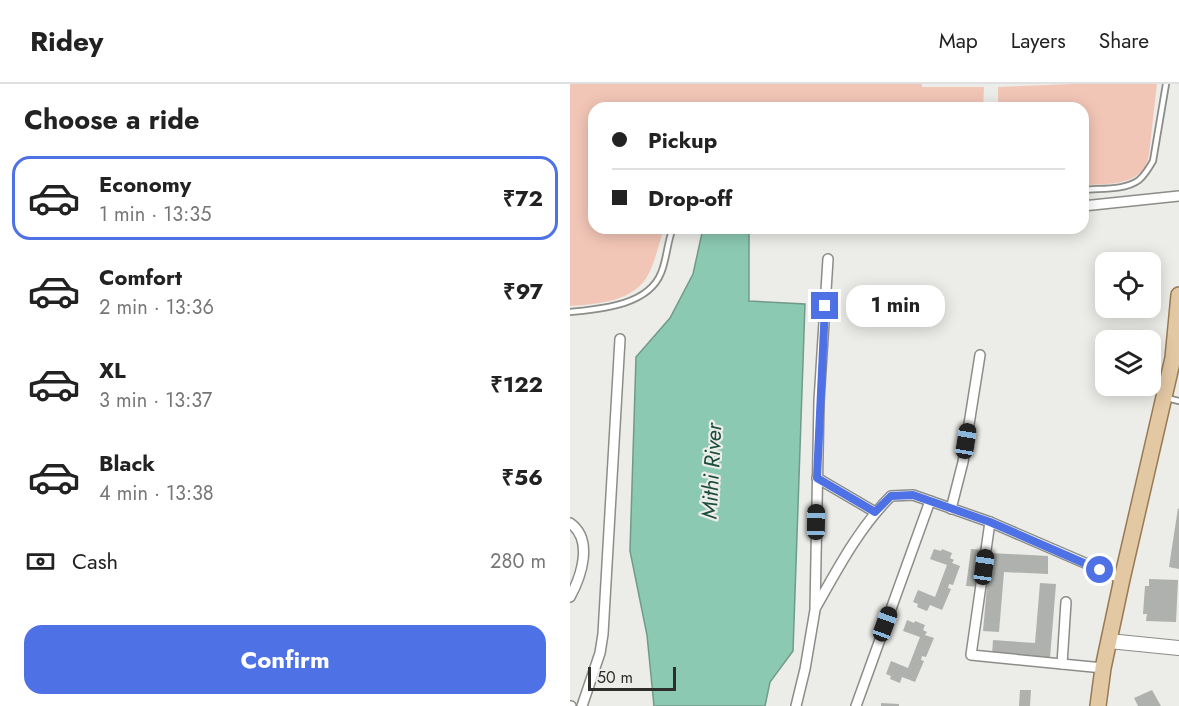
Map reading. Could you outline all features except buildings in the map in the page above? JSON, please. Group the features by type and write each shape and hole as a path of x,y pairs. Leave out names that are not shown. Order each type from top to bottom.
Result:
{"main road":[{"path":"1098,706 1103,668 1122,579 1172,399 1179,295"},
{"path":"1109,641 1179,648"}],"street":[{"path":"1089,205 1179,196"},
{"path":"796,706 815,610 819,401 828,259"},
{"path":"582,706 600,653 603,634 620,339"},
{"path":"951,509 963,462 980,355"},
{"path":"817,478 875,512"},
{"path":"815,610 842,559 875,512 891,496 913,495 990,522 1122,579"},
{"path":"856,706 930,501"},
{"path":"990,522 971,656 1103,668"},
{"path":"570,523 575,526 582,542 584,561 570,597"},
{"path":"1062,664 1066,602"}],"lane":[{"path":"1089,189 1126,186 1139,180 1148,170 1153,161 1166,84"},
{"path":"570,312 604,309 632,300 649,289 659,277 672,234"}],"shaded area":[{"path":"570,84 922,84 922,87 984,87 983,102 588,102 588,234 662,234 649,273 635,290 615,300 570,306"},
{"path":"1157,84 1148,159 1144,168 1129,180 1089,185 1089,102 998,102 998,87"}],"water":[{"name":"Mithi River","path":"702,234 749,234 749,301 805,304 793,651 770,682 765,706 654,706 647,635 630,551 636,357 670,318 693,274"}],"route":[{"path":"825,306 817,478 875,512 891,496 913,495 990,522 1100,570"}]}
